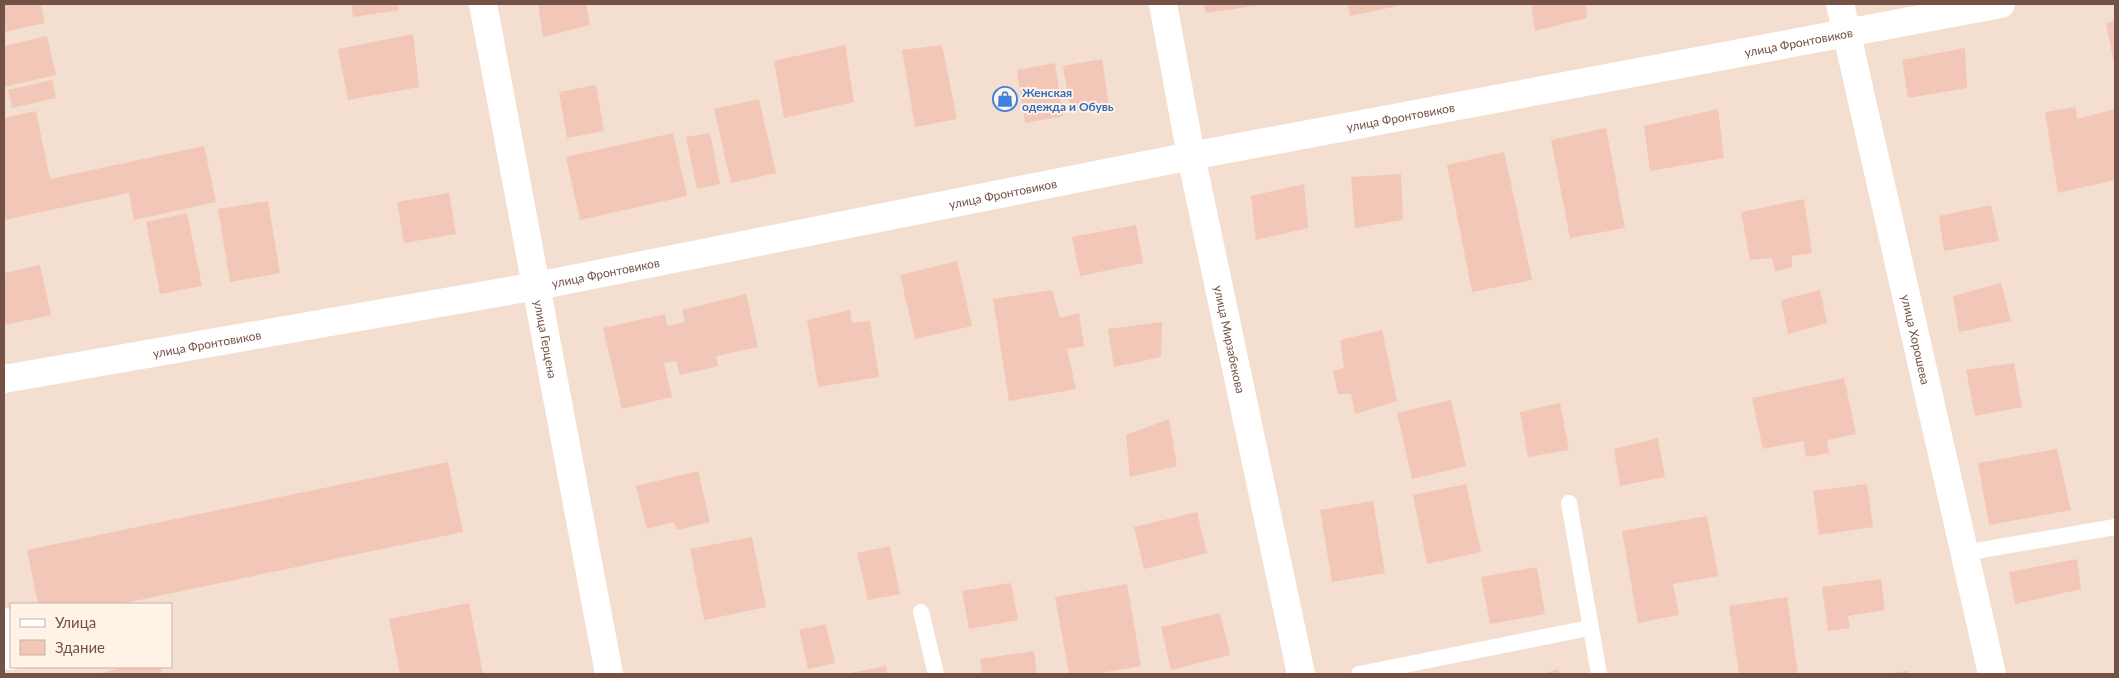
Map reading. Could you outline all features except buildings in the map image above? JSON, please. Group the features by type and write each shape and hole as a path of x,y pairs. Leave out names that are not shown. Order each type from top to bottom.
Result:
{"street":[{"name":"улица Герцена","path":"482,4 537,286 609,674"},
{"name":"улица Мирзабекова","path":"1163,4 1191,156 1301,674"},
{"name":"улица Хорошева","path":"1840,4 1992,674"},
{"name":"улица Фронтовиков","path":"4,379 537,286 1191,156 2001,4"},
{"path":"4,622 10,651"}],"lane":[{"path":"1569,503 1590,628 1600,674"},
{"path":"1964,553 2115,527"},
{"path":"921,612 936,674"},
{"path":"1359,674 1590,628"}],"shaded area":[{"path":"4,4 2115,4 2115,674 4,674"}],"place":[{"name":"Женская одежда и Обувь","path":"1005,99"}]}
